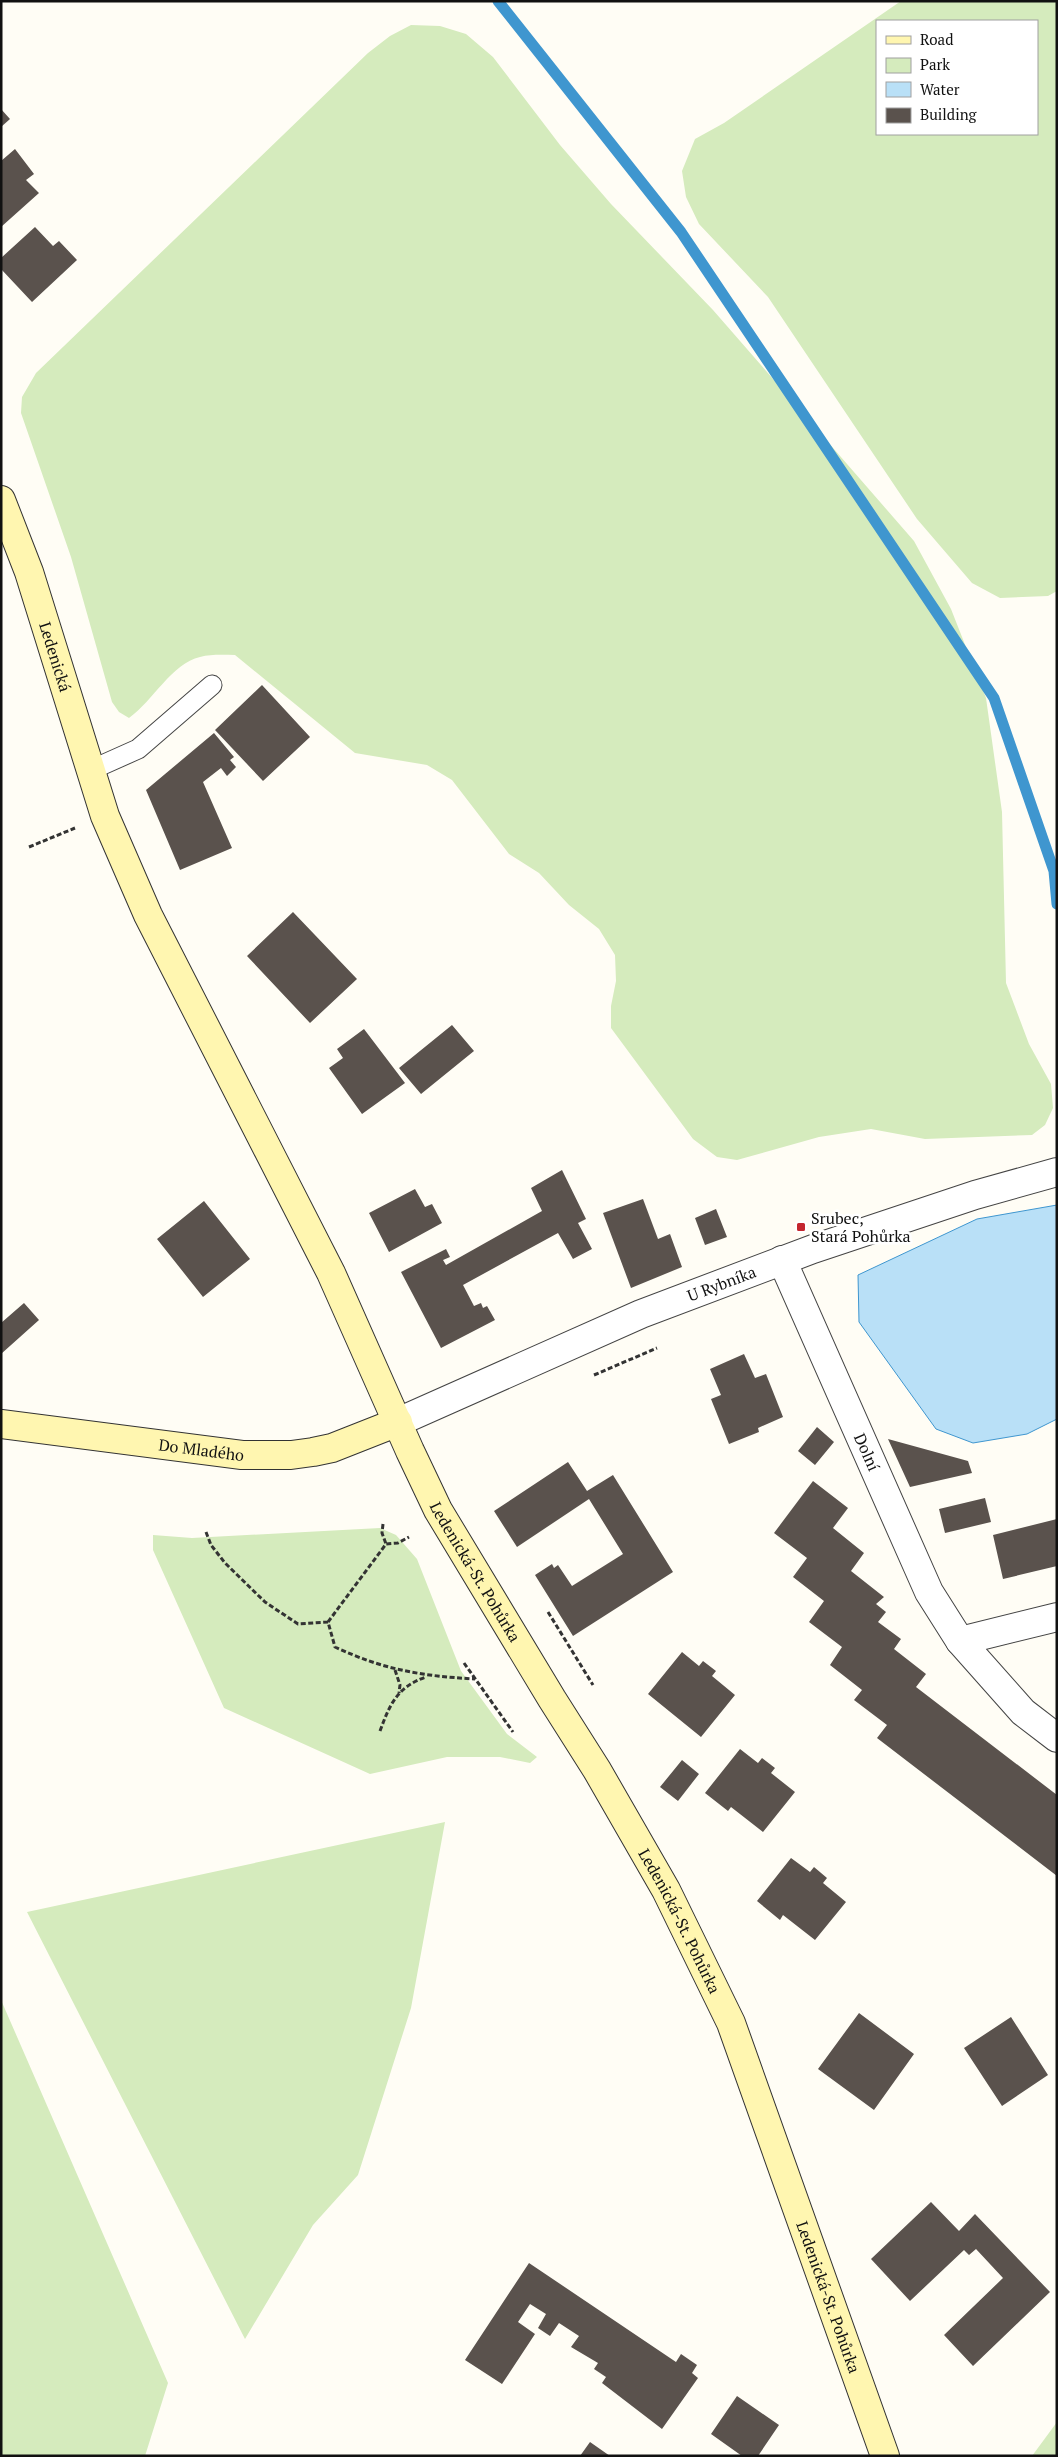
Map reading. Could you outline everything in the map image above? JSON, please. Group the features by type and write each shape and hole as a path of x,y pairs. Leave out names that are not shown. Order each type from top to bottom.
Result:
{"main road":[{"name":"Ledenická","path":"1,500 29,572 105,816"},
{"name":"Ledenická-St. Pohůrka","path":"105,816 148,915 331,1273 438,1510 597,1770 666,1890 731,2023 885,2456"},
{"name":"Do Mladého","path":"1,1424 242,1455 291,1455 332,1448 398,1422"}],"street":[{"name":"U Rybníka","path":"398,1422 641,1314 782,1260 975,1195 1057,1172"},
{"name":"Dolní","path":"782,1260 929,1592 960,1641 1023,1712 1057,1738"},
{"path":"960,1641 1057,1617"}],"lane":[{"path":"91,770 138,749 212,685"}],"path":[{"path":"594,1375 657,1348"},
{"path":"383,1524 382,1533 386,1544"},
{"path":"206,1532 210,1544 225,1563 266,1602 298,1624 328,1622 386,1544 398,1543 409,1537"},
{"path":"548,1612 593,1685"},
{"path":"328,1622 336,1647 355,1656 394,1669 427,1676 475,1679"},
{"path":"464,1663 513,1732"},
{"path":"394,1669 398,1676 399,1693"},
{"path":"380,1730 388,1709 399,1693 417,1680 427,1676"}],"green space":[{"path":"901,1 1057,1 1057,591 1048,596 1000,598 972,583 917,519 768,297 699,224 686,197 682,171 695,139 724,123"},
{"path":"411,25 440,26 466,34 493,57 560,145 611,204 713,310 914,541 951,609 986,698 1002,812 1006,983 1029,1044 1051,1084 1053,1108 1045,1125 1032,1135 925,1139 871,1129 819,1137 737,1160 717,1157 693,1139 611,1028 611,1006 616,981 615,955 599,929 569,905 539,873 509,854 452,780 427,765 355,753 235,655 209,655 190,661 172,674 138,711 129,718 119,712 112,702 71,557 21,413 22,397 36,373 368,53 390,36"},
{"path":"380,1528 396,1535 417,1559 461,1671 507,1734 537,1757 530,1763 500,1757 447,1757 370,1774 224,1708 153,1550 153,1535 192,1538"},
{"path":"445,1822 411,2008 358,2175 313,2225 245,2339 27,1912"},
{"path":"1,2000 168,2383 145,2456 1,2456"},
{"path":"1057,2422 1057,2456 1032,2456"}],"water":[{"path":"1057,1205 1057,1419 1027,1434 973,1443 936,1429 859,1322 858,1275 977,1219"}],"building":[{"path":"1,109 10,119 1,127"},
{"path":"15,149 34,174 26,180 39,193 1,227 1,161"},
{"path":"35,227 53,246 59,241 77,260 32,302 1,269 1,258"},
{"path":"262,685 310,737 263,781 215,730"},
{"path":"214,733 234,757 230,760 236,767 227,776 221,768 203,782 232,848 180,870 146,790"},
{"path":"293,912 357,979 310,1023 247,956"},
{"path":"452,1025 474,1051 421,1094 399,1068"},
{"path":"364,1029 405,1083 362,1114 329,1068 343,1058 337,1049"},
{"path":"562,1170 586,1219 578,1223 592,1249 573,1259 558,1233 463,1285 474,1306 481,1303 483,1308 487,1306 495,1320 441,1348 401,1272 446,1249 450,1257 443,1260 446,1265 542,1211 531,1188"},
{"path":"415,1189 425,1207 432,1204 442,1223 389,1252 369,1213"},
{"path":"643,1199 658,1239 670,1234 682,1267 631,1288 603,1213"},
{"path":"204,1201 250,1259 203,1297 157,1239"},
{"path":"716,1209 727,1237 705,1245 695,1218"},
{"path":"24,1303 39,1320 1,1354 1,1323"},
{"path":"744,1354 755,1378 766,1374 783,1417 758,1428 759,1432 729,1444 711,1399 721,1395 710,1369"},
{"path":"817,1427 834,1442 815,1465 798,1451"},
{"path":"888,1439 968,1461 972,1473 910,1487"},
{"path":"568,1462 587,1491 613,1475 673,1572 573,1636 535,1575 552,1564 554,1568 558,1565 572,1586 623,1554 589,1499 517,1547 494,1511"},
{"path":"813,1481 848,1508 833,1528 864,1553 851,1571 884,1597 876,1604 886,1612 878,1622 901,1639 894,1649 926,1674 916,1687 1057,1795 1057,1876 877,1738 887,1725 854,1700 862,1690 830,1665 842,1647 809,1622 824,1601 793,1577 807,1558 774,1533"},
{"path":"985,1498 991,1522 945,1533 939,1509"},
{"path":"1057,1519 1057,1566 1003,1579 993,1535"},
{"path":"682,1652 699,1666 703,1661 716,1671 712,1676 735,1695 701,1737 648,1694"},
{"path":"740,1749 758,1763 762,1758 775,1768 771,1773 795,1792 763,1832 731,1807 728,1811 705,1793"},
{"path":"682,1760 699,1774 678,1801 660,1787"},
{"path":"791,1858 810,1872 814,1867 827,1878 823,1883 846,1902 815,1940 783,1915 780,1920 757,1901"},
{"path":"859,2013 914,2054 874,2110 818,2069"},
{"path":"1011,2017 1048,2075 1002,2106 964,2048"},
{"path":"931,2202 959,2231 975,2214 1050,2292 973,2366 944,2335 1003,2278 976,2249 969,2255 964,2250 910,2301 871,2259"},
{"path":"529,2263 676,2362 681,2354 697,2365 692,2373 698,2378 662,2429 602,2383 606,2377 594,2369 598,2363 571,2347 579,2336 559,2323 550,2336 538,2328 546,2314 530,2304 518,2322 535,2334 502,2384 465,2360"},
{"path":"737,2396 779,2425 758,2456 742,2456 711,2434"},
{"path":"590,2442 610,2456 580,2456"}],"waterway":[{"path":"498,1 681,232 994,698 1054,871 1057,904"}],"place":[{"name":"Srubec, Stará Pohůrka","path":"801,1227"}]}
